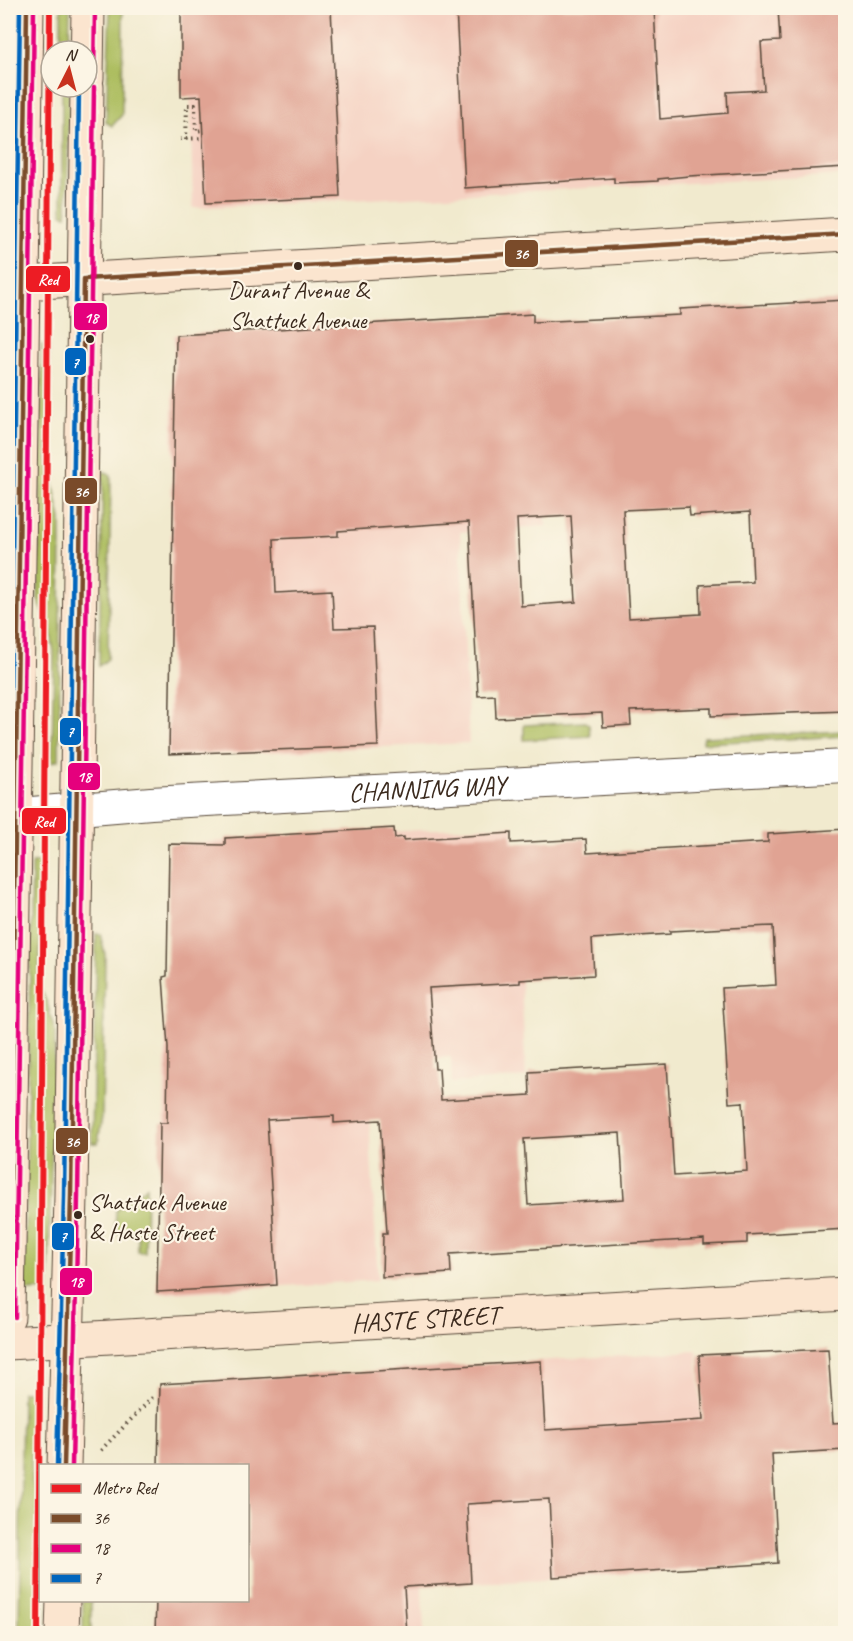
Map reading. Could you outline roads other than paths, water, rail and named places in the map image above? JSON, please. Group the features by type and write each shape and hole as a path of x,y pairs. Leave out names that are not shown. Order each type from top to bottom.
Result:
{"main road":[{"path":"8,1317 16,283 27,8"},
{"path":"88,8 88,39"},
{"path":"64,1464 68,1339 87,99"},
{"path":"16,283 846,234"},
{"name":"HASTE STREET","path":"8,1343 846,1294"},
{"path":"62,1634 63,1602"}],"street":[{"name":"CHANNING WAY","path":"11,814 151,803 846,766"}],"metro line":[{"name":"Red","path":"39,1464 50,8"},
{"name":"Red","path":"38,1634 39,1498"}],"place":[{"name":"Durant Avenue & Shattuck Avenue","path":"298,266"},
{"name":"Shattuck Avenue & Haste Street","path":"78,1215"}]}
